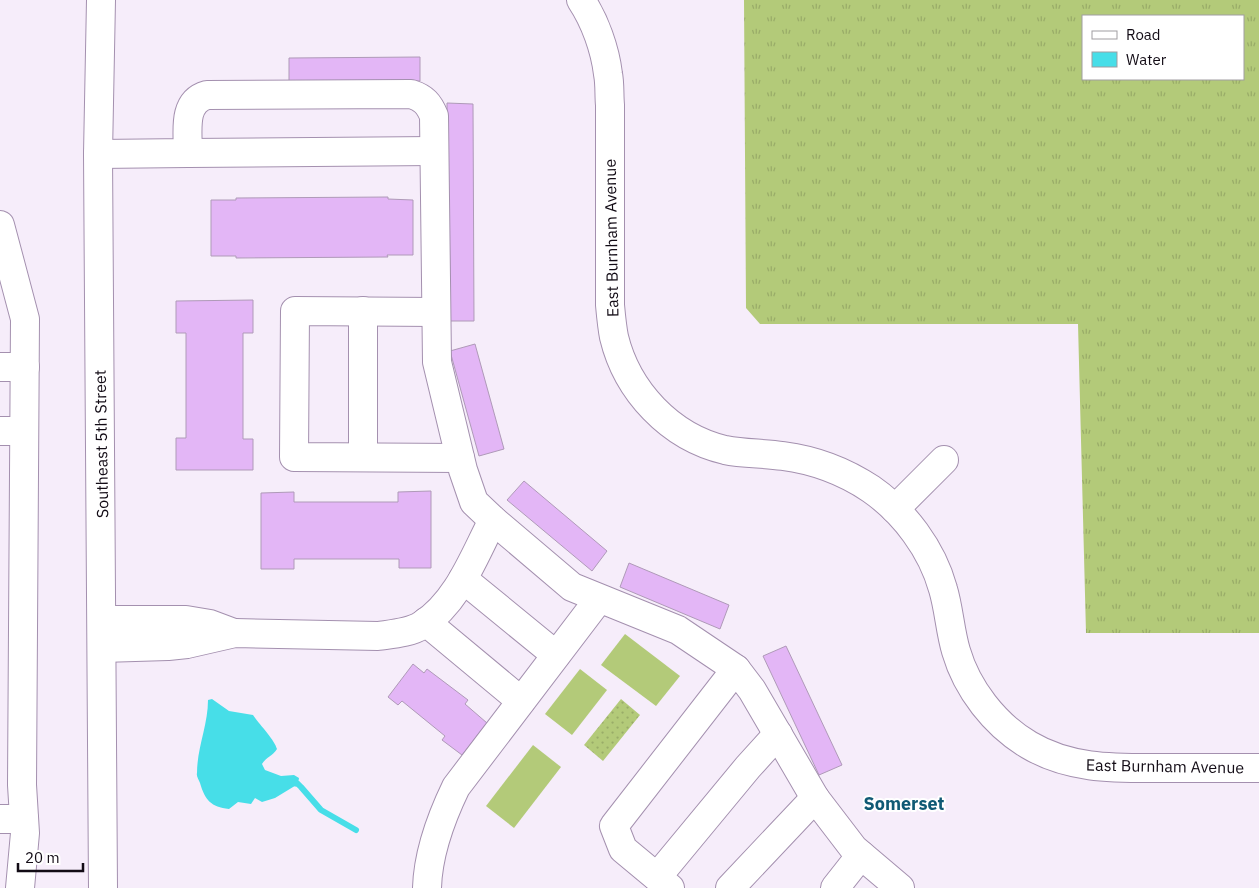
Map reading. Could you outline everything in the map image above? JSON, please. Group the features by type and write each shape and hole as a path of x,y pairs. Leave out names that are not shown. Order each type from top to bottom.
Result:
{"street":[{"name":"Southeast 5th Street","path":"101,0 98,154 103,888"},
{"name":"East Burnham Avenue","path":"581,0 588,11 600,41 608,73 610,105 610,305 614,336 622,363 637,390 654,410 698,442 724,450 816,462 844,473 871,489 895,509 916,533 931,559 943,588 956,651 966,678 982,703 1003,726 1028,745 1056,758 1084,766 1113,768 1259,768"},
{"path":"188,152 188,115 192,104 207,95 411,94 421,97 430,104 434,116 437,362 460,458 474,502 572,587 678,630 736,669 752,690 815,798 854,849 900,888"},
{"path":"98,154 434,151"},
{"path":"0,224 25,319 12,367 12,431 22,785 12,819 25,833 20,888"},
{"path":"436,312 295,311 294,456 460,458"},
{"path":"363,311 364,457"},
{"path":"895,509 944,460"},
{"path":"102,648 187,644 235,633 378,636 400,633 421,626 439,612 463,579 493,520"},
{"path":"463,579 556,655"},
{"path":"427,888 433,846 444,811 456,787 599,599"},
{"path":"102,620 186,620 210,624 235,633"},
{"path":"426,622 522,701"},
{"path":"736,669 614,826 623,849 663,883 748,767 778,734"},
{"path":"730,888 815,798"},
{"path":"835,888 861,855"}],"green space":[{"path":"744,0 1259,0 1259,633 1086,633 1078,324 760,324 746,308"},
{"path":"625,634 680,676 656,706 601,665"},
{"path":"580,669 607,690 572,735 545,714"},
{"path":"621,699 640,715 603,761 584,745"},
{"path":"533,745 561,767 514,828 486,806"}],"water":[{"path":"212,699 229,711 253,715 277,749 262,764 265,770 281,776 294,775 299,778 298,784 275,798 262,802 255,798 251,804 238,802 229,809 210,802 204,794 197,774 208,700"}],"building":[{"path":"420,57 420,81 289,82 289,58"},
{"path":"447,103 473,104 474,321 448,321"},
{"path":"388,197 388,199 413,200 413,255 387,255 388,257 236,258 236,256 211,256 211,200 236,200 236,198"},
{"path":"253,300 253,333 243,333 243,439 253,439 253,470 176,470 176,438 186,438 186,333 176,333 176,301"},
{"path":"475,344 504,449 479,456 450,351"},
{"path":"524,481 607,551 592,571 507,500"},
{"path":"431,491 431,568 399,568 399,559 294,559 294,569 261,569 261,493 294,492 294,502 398,502 398,492"},
{"path":"629,563 729,605 720,629 620,587"},
{"path":"786,646 842,765 819,775 763,656"},
{"path":"413,664 424,673 427,669 468,700 465,704 487,723 462,755 442,740 445,736 402,701 398,705 388,697"}],"waterway":[{"path":"290,782 298,784 321,810 356,830"}],"district":[{"name":"Somerset","path":"904,804"}]}
